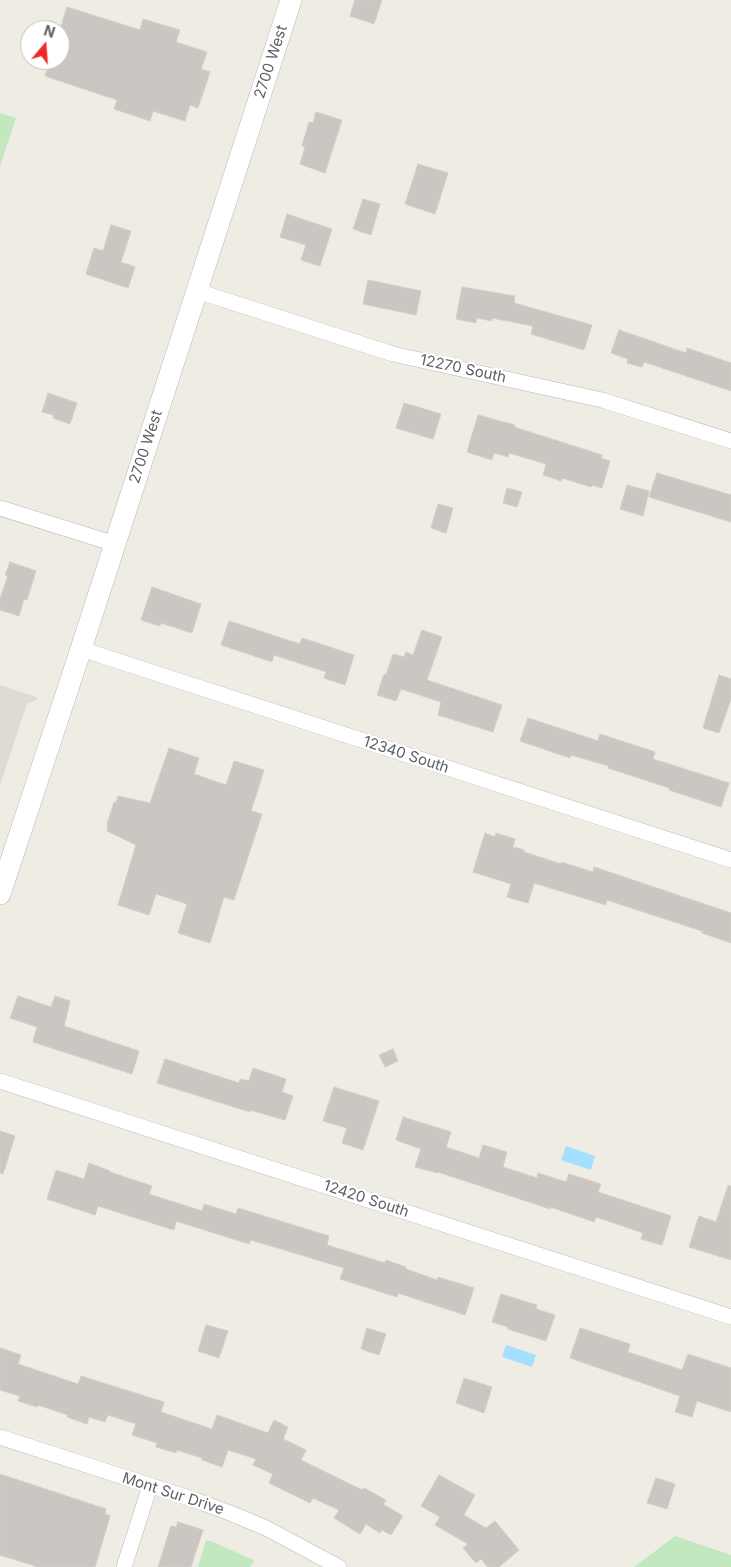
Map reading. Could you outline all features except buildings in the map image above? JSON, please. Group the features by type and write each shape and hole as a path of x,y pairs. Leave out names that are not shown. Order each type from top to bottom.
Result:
{"main road":[{"name":"2700 West","path":"0,894 291,0"}],"street":[{"name":"12270 South","path":"197,292 394,354 602,400 731,441"},
{"path":"0,508 115,544"},
{"name":"12340 South","path":"81,649 731,860"},
{"name":"12420 South","path":"0,1081 731,1317"},
{"name":"Mont Sur Drive","path":"0,1437 230,1513 266,1528 335,1566"},
{"path":"124,1567 150,1486"}],"shaded area":[{"path":"0,685 39,698 27,704 0,786"}],"green space":[{"path":"0,113 16,118 0,166"},
{"path":"675,1536 731,1555 731,1567 634,1567"},
{"path":"206,1540 254,1560 250,1567 198,1567"}],"water":[{"path":"566,1146 595,1156 591,1170 561,1160"},
{"path":"506,1345 536,1355 532,1367 502,1357"}]}
